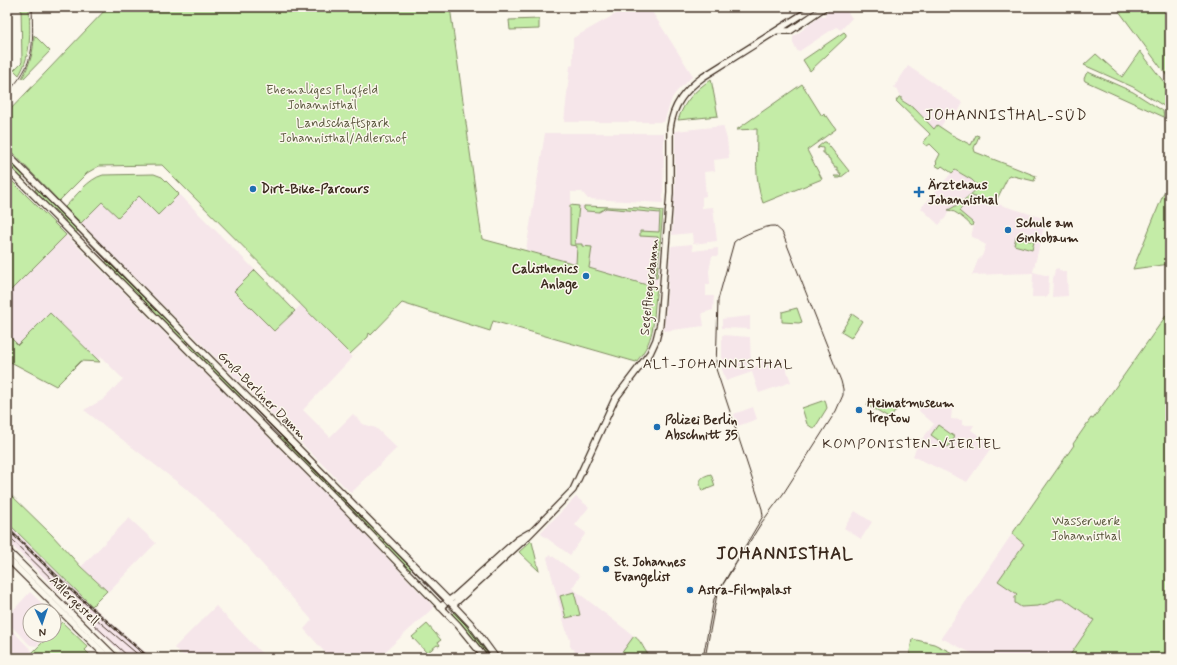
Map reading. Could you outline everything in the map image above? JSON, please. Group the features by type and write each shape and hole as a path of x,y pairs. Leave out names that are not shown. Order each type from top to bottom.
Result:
{"main road":[{"name":"Segelfliegerdamm","path":"451,603 517,540 531,532 573,490 615,399 650,353 660,324 671,182 671,122 678,102 696,82 814,7"},
{"path":"778,31 790,31 825,7"},
{"name":"Groß-Berliner Damm","path":"7,154 451,603 471,624 496,658"},
{"name":"Groß-Berliner Damm","path":"7,168 313,475 467,634 485,658"},
{"name":"Adlergestell","path":"7,550 16,562 108,658"},
{"name":"Adlergestell","path":"7,558 16,562 116,658"},
{"path":"440,607 451,603"}],"shaded area":[{"path":"628,7 649,7 693,76 672,98 664,122 564,122 570,66 573,65 573,38"},
{"path":"833,7 844,7 852,18 841,30 836,27 798,52 793,43 793,37 822,15 824,17 826,16 824,14"},
{"path":"908,66 963,103 958,112 952,109 940,128 934,130 915,109 899,97 901,95 894,87"},
{"path":"723,126 727,139 729,158 714,160 715,171 704,172 706,196 702,197 702,208 713,207 717,241 693,244 692,233 672,235 675,187 675,131"},
{"path":"545,133 664,133 663,203 588,199 582,192 571,192 571,205 640,208 663,211 657,288 526,250"},
{"path":"954,170 972,180 978,187 965,200 949,210 946,217 939,225 921,208"},
{"path":"179,194 255,270 234,291 274,331 301,305 352,357 359,350 303,410 330,437 353,414 363,424 376,428 397,448 351,493 81,223 102,201 139,196 158,215"},
{"name":"Schule am Ginkobaum","path":"972,196 1046,219 1033,272 1049,276 1047,297 1032,297 1033,273 972,275 986,245 978,239 971,237 974,224 958,212"},
{"path":"66,235 342,511 433,606 433,608 378,658 330,658 304,629 312,620 232,530 194,495 84,410 104,399 123,379 101,357 98,360 50,313 18,345 7,334 7,294"},
{"path":"692,244 693,251 718,248 718,256 712,256 709,271 710,284 706,285 706,296 714,296 713,310 702,313 704,326 664,331 671,246"},
{"path":"1059,268 1062,272 1066,272 1068,296 1052,297 1055,269"},
{"path":"750,316 750,329 722,328 722,319"},
{"path":"722,335 750,337 751,368 759,365 758,361 765,359 767,364 783,359 791,382 759,393 752,372 726,381 722,369"},
{"path":"921,405 952,408 951,419 962,420 962,425 974,425 971,430 993,445 967,482 913,456 920,439 922,439 934,424 919,411"},
{"path":"753,407 757,419 738,426 734,414"},
{"path":"576,497 589,507 575,525 586,533 570,555 541,534 541,532"},
{"path":"855,511 872,522 861,539 844,528"},
{"path":"129,518 156,543 108,592 81,567"},
{"path":"7,523 92,606 152,658 127,658 7,541"},
{"name":"Wasserwerk Johannisthal","path":"1012,534 1025,543 1015,603 1021,607 1038,606 1057,599 1064,599 1093,620 1068,658 981,658 941,638"},
{"path":"551,555 580,576 572,588 634,636 618,658 576,658 574,649 570,646 570,640 567,634 547,558"},
{"path":"30,592 42,603 22,603 22,637 7,622 7,617"},
{"path":"216,606 266,658 187,658 174,648"},
{"path":"7,625 22,641 22,643 24,643 33,652 27,658 7,658"},
{"path":"28,643 40,643 37,646 30,645"}],"green space":[{"path":"21,7 29,7 30,34 26,59 19,75 14,70 22,62"},
{"name":"Landschaftspark Johannisthal/Adlershof","path":"108,7 450,7 482,239 576,264 577,246 570,245 570,205 579,206 575,244 582,244 582,246 592,247 589,268 657,288 653,327 648,344 643,353 636,362 493,321 490,331 402,303 371,335 369,333 368,337 350,354 162,165 99,166 87,173 59,201 7,147 7,113"},
{"path":"1116,7 1163,7 1170,12 1170,80"},
{"path":"539,19 539,29 510,30 509,20"},
{"path":"844,32 846,37 810,71 803,60"},
{"path":"34,35 50,51 23,79 22,78 31,57"},
{"path":"1140,51 1170,90 1170,104 1167,108 1133,87 1084,65 1096,54 1122,77"},
{"path":"1088,72 1133,92 1163,111 1164,117 1085,81 1084,79"},
{"path":"711,79 718,116 678,120 691,97"},
{"path":"802,84 822,116 824,114 825,117 827,116 836,129 807,150 822,179 763,203 757,176 757,129 736,130"},
{"path":"899,97 915,109 934,129 937,125 971,145 976,135 979,136 974,148 975,152 1036,176 1034,181 1009,175 995,203 972,196 959,211 973,223 972,226 958,214 948,210 967,198 978,188 978,186 972,180 955,170 952,173 942,166 940,168 935,165 940,154 930,144 927,146 923,143 930,134 896,101"},
{"path":"826,142 849,171 840,178 836,178 834,176 840,176 841,173 837,170 837,167 834,167 828,156 823,153 823,148 818,147"},
{"path":"8,158 24,175 22,178 37,194 38,193 35,190 37,188 79,230 74,234 63,223 66,221 54,209 51,211 7,166 7,162 11,166 12,165 7,160"},
{"path":"154,174 162,177 179,194 158,215 139,196 118,217 102,202 81,223 65,207 87,184 103,175"},
{"path":"7,176 66,235 7,294"},
{"path":"1170,178 1170,264 1133,269"},
{"path":"584,206 640,208 663,211 657,278 648,276 655,277 657,260 655,260 655,258 657,258 658,237 640,236 640,231 659,232 660,213 606,208 599,212 586,211"},
{"path":"1016,237 1034,242 1032,250 1014,245"},
{"path":"108,260 188,340 187,341 189,343 185,345 106,266 107,264 105,263"},
{"path":"255,270 295,311 274,331 234,291"},
{"path":"797,308 802,322 782,322 782,312"},
{"name":"Wasserwerk Johannisthal","path":"1170,310 1170,658 1068,658 1094,620 1064,599 1057,599 1038,606 1021,607 1015,603 1015,596 1017,594 998,581 1024,544 1012,534 1091,418 1093,419"},
{"path":"50,313 100,362 81,361 56,386 7,360 7,334 18,345"},
{"path":"852,314 862,321 851,338 841,332"},
{"path":"192,344 242,394 239,397 188,348"},
{"path":"870,399 897,408 890,419 867,405"},
{"path":"825,400 827,408 814,429 807,424 802,408"},
{"path":"938,425 955,437 948,447 931,435"},
{"path":"283,435 348,503 345,505 279,439"},
{"path":"711,474 715,486 702,491 700,482 702,478"},
{"path":"7,491 52,535 81,567 107,591 92,606 7,522"},
{"path":"352,504 413,567 409,571 349,509 350,508 348,506"},
{"path":"531,541 532,542 539,571 519,552"},
{"path":"574,592 580,615 566,618 560,596"},
{"path":"455,611 477,634 494,658 487,658 451,615"},
{"path":"62,622 88,647 85,650 93,658 27,658 42,643 62,643"},
{"path":"427,624 441,640 438,642 440,645 439,646 437,645 427,653 412,637"},
{"path":"634,636 640,641 646,652 652,658 618,658"},
{"path":"912,639 934,644 963,658 909,658"}],"tram line":[{"path":"7,93 23,72 31,53 33,33 32,7"},
{"path":"7,158 413,570 465,624 491,658"},
{"path":"703,658 714,599 763,516 716,369 718,300 734,242 753,231 775,226 782,232 841,381 843,395 836,411 783,494 762,522 717,594 705,658"},
{"path":"7,535 67,594 142,658"},
{"path":"92,623 130,658"}],"railway":[{"path":"7,528 70,589 149,658"}],"place":[{"name":"Dirt-Bike-Parcours","path":"253,189"},
{"name":"Ärztehaus Johannisthal","path":"919,192"},
{"name":"Schule am Ginkobaum","path":"1008,230"},
{"name":"Calisthenics Anlage","path":"586,276"},
{"name":"Heimatmuseum Treptow","path":"859,410"},
{"name":"Polizei Berlin Abschnitt 35","path":"657,427"},
{"name":"St. Johannes Evangelist","path":"606,569"},
{"name":"Astra-Filmpalast","path":"690,590"}],"district":[{"name":"JOHANNISTHAL-SÜD","path":"1006,116"},
{"name":"ALT-JOHANNISTHAL","path":"718,364"},
{"name":"KOMPONISTEN-VIERTEL","path":"912,444"},
{"name":"JOHANNISTHAL","path":"785,554"}],"park label":[{"name":"Ehemaliges Flugfeld Johannisthal","path":"322,98"}]}
